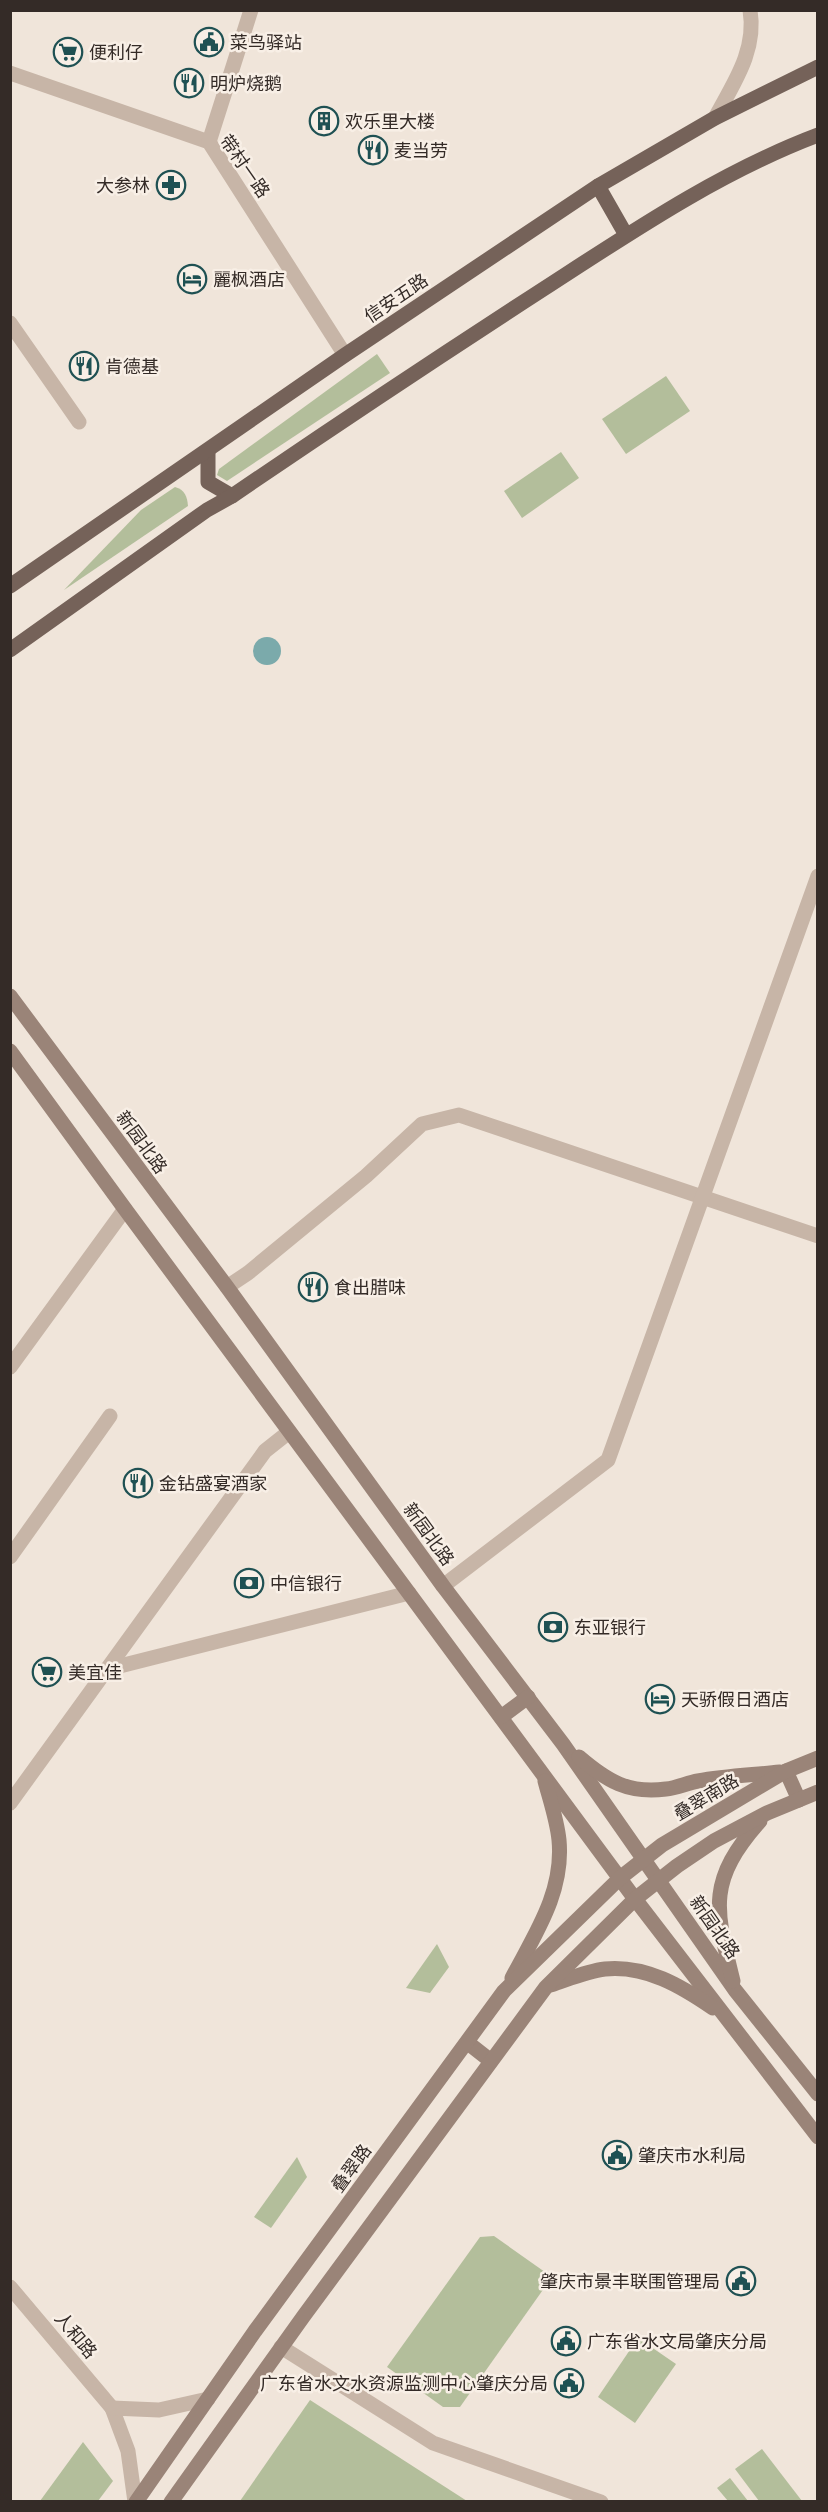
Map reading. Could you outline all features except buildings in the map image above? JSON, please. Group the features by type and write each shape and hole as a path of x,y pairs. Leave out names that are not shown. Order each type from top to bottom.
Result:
{"main road":[{"name":"信安五路","path":"10,586 345,355 598,186 715,118 818,67"},
{"path":"10,650 207,510 232,496 377,397 627,235 708,187 776,151 818,135"},
{"path":"598,186 627,235"},
{"path":"207,451 208,482 232,496"},
{"name":"新园北路","path":"10,996 227,1287 443,1586 563,1744 735,1990 818,2094"},
{"path":"10,1051 635,1899 818,2137"},
{"path":"501,1717 528,1698"},
{"path":"563,1744 602,1776 620,1786 647,1790 668,1789 698,1781 786,1771 799,1800"},
{"name":"叠翠南路","path":"620,1878 662,1845 786,1771 818,1758"},
{"path":"504,1992 552,1900 560,1867 559,1838 542,1770"},
{"path":"171,2502 281,2347 546,1987 635,1899 658,1881 714,1841 767,1813 818,1792"},
{"path":"735,1990 719,1917 720,1885 739,1845 767,1813"},
{"name":"叠翠路","path":"136,2502 255,2331 504,1992 620,1878"},
{"path":"546,1987 605,1969 627,1969 668,1980 726,2016"},
{"path":"468,2043 491,2061"},
{"path":"761,2061 782,2047"}],"street":[{"path":"209,142 251,10"},
{"path":"715,118 749,52 752,22 750,10"},
{"name":"带村一路","path":"10,73 209,142 345,355"},
{"path":"10,323 79,422"},
{"path":"443,1586 581,1483 608,1460 818,876"},
{"path":"227,1287 248,1273 366,1176 422,1124 459,1115 818,1236"},
{"path":"10,1367 125,1209"},
{"path":"10,1557 110,1416"},
{"path":"10,1803 265,1451 289,1432"},
{"path":"108,1669 408,1593"},
{"name":"人和路","path":"10,2287 112,2408 128,2451 136,2502"},
{"path":"281,2347 433,2443 601,2502"},
{"path":"112,2408 159,2410 208,2399"}],"green space":[{"path":"377,354 390,373 227,481 217,475 219,469"},
{"path":"666,376 690,411 626,454 602,419"},
{"path":"561,452 579,478 522,518 504,491"},
{"path":"175,487 185,494 188,506 64,590 141,510"},
{"path":"437,1944 449,1967 430,1993 406,1988"},
{"path":"297,2157 307,2177 271,2228 254,2217"},
{"path":"494,2236 552,2277 460,2407 443,2407 387,2367 480,2237"},
{"path":"638,2338 676,2364 635,2423 598,2397"},
{"path":"310,2400 467,2501 240,2501"},
{"path":"83,2442 113,2481 98,2501 40,2501"},
{"path":"762,2449 802,2501 759,2501 735,2469"},
{"path":"730,2478 748,2501 728,2501 717,2488"}],"water":[{"path":"267,637 277,641 281,651 277,661 267,665 257,661 253,651 257,641"}],"place":[{"name":"菜鸟驿站","path":"209,42"},
{"name":"便利仔","path":"68,52"},
{"name":"明炉烧鹅","path":"189,83"},
{"name":"欢乐里大楼","path":"324,121"},
{"name":"麦当劳","path":"373,150"},
{"name":"大参林","path":"171,185"},
{"name":"麗枫酒店","path":"192,279"},
{"name":"肯德基","path":"84,366"},
{"name":"食出腊味","path":"313,1287"},
{"name":"金钻盛宴酒家","path":"138,1483"},
{"name":"中信银行","path":"249,1583"},
{"name":"东亚银行","path":"553,1627"},
{"name":"美宜佳","path":"47,1672"},
{"name":"天骄假日酒店","path":"660,1699"},
{"name":"肇庆市水利局","path":"617,2155"},
{"name":"肇庆市景丰联围管理局","path":"741,2281"},
{"name":"广东省水文局肇庆分局","path":"566,2341"},
{"name":"广东省水文水资源监测中心肇庆分局","path":"569,2383"}]}
